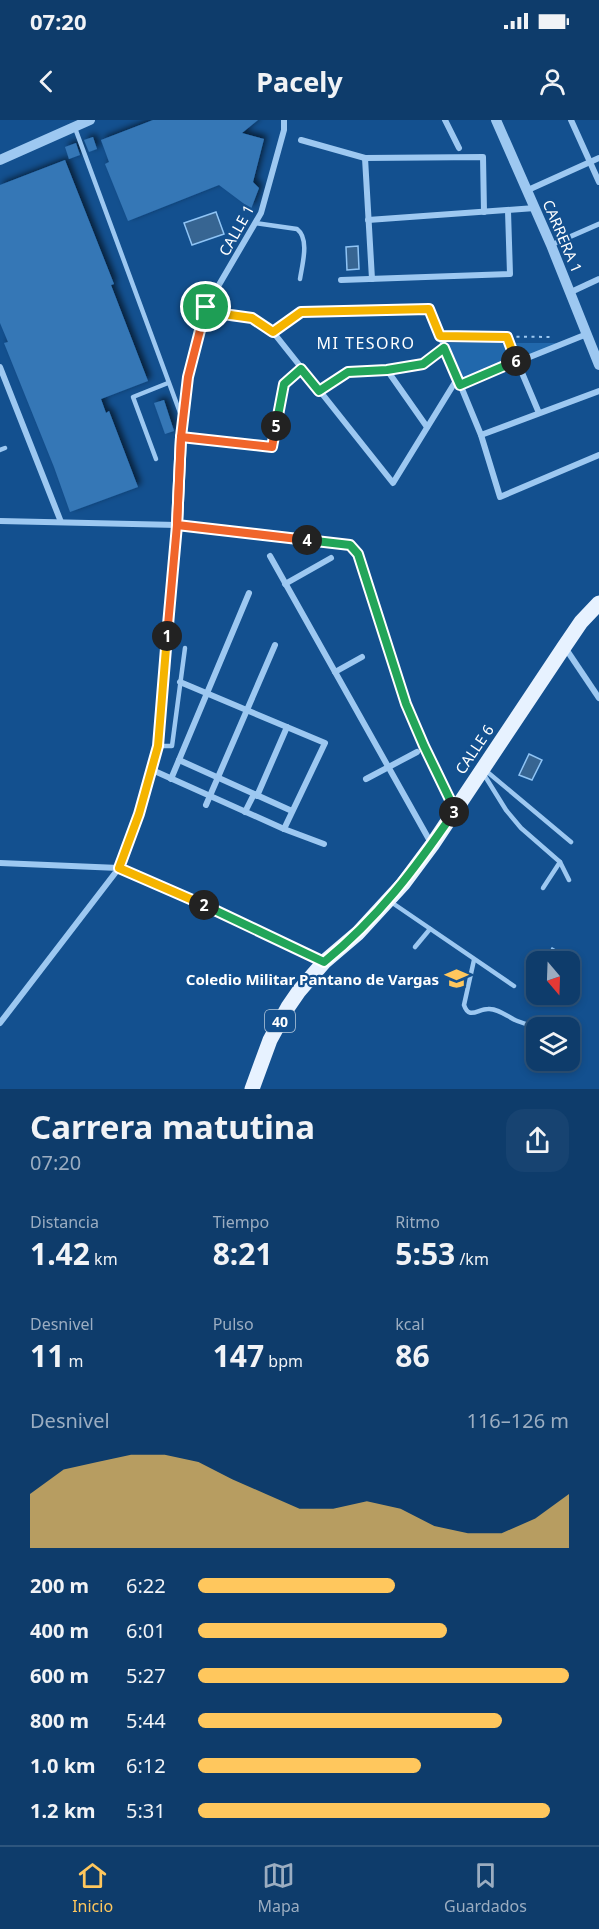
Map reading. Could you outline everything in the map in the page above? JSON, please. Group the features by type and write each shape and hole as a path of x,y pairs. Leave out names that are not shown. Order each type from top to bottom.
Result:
{"main road":[{"name":"CALLE 6","path":"324,962 358,933 389,901 432,845 581,622 599,603"},
{"name":"40","path":"252,1089 262,1058 278,1023 299,991 324,962"}],"street":[{"path":"0,160 90,120"},
{"name":"CALLE 1","path":"0,1023 119,868 139,814 158,746 177,525 181,437 188,377 206,307 261,213 285,130 284,120"},
{"path":"445,120 459,148"},
{"name":"CARRERA 1","path":"496,120 536,208 599,365"},
{"path":"571,120 599,182"},
{"path":"301,140 365,159 483,157 484,212"},
{"path":"528,190 599,158"},
{"path":"365,159 372,279"},
{"path":"368,220 536,208"},
{"path":"341,280 510,274 508,211"},
{"path":"551,245 599,224"},
{"path":"571,292 599,279"},
{"path":"206,307 216,313 252,318 273,332 393,483 458,382 587,334"},
{"path":"273,332 301,312 429,309 481,435 500,497 599,455"},
{"path":"319,391 348,372 387,370 423,364 444,348"},
{"path":"517,360 538,413"},
{"path":"0,367 61,522"},
{"path":"181,437 272,447 284,384 301,369"},
{"path":"387,370 427,427"},
{"path":"481,435 599,391"},
{"path":"0,521 177,525"},
{"path":"270,556 432,845"},
{"path":"285,584 331,558"},
{"path":"171,779 249,593"},
{"path":"206,805 275,645"},
{"path":"564,647 599,698"},
{"path":"335,672 362,657"},
{"path":"180,682 325,743 284,829"},
{"path":"245,812 287,727"},
{"path":"366,779 417,752"},
{"path":"179,760 292,811"},
{"path":"150,770 284,829 324,844"},
{"path":"0,863 119,868 224,914 324,962"}],"lane":[{"path":"74,127 183,421"},
{"path":"255,223 297,230 302,233 304,239 300,279"},
{"path":"156,459 133,397 168,383"},
{"path":"158,746 172,746 185,648"},
{"path":"482,769 571,842"},
{"path":"482,769 506,810 521,828 560,862 569,880"},
{"path":"543,888 560,862"},
{"path":"389,901 514,986"},
{"path":"415,947 430,929"},
{"path":"474,960 465,1009 475,1013 491,1009 526,1024"}],"path":[{"path":"440,336 560,337"},
{"path":"507,337 517,360"},
{"path":"177,525 350,545 355,549 406,704 455,810"}],"shaded area":[{"path":"216,212 224,234 192,245 184,223"},
{"path":"358,246 359,269 347,270 346,247"},
{"path":"448,343 558,343 465,382"},
{"path":"529,754 542,760 532,780 519,775"}],"building":[{"path":"153,120 258,120 242,133 264,139 253,182 259,188 251,209 219,185 128,221 105,164 109,162 101,140"},
{"path":"93,137 97,149 89,152 84,140"},
{"path":"76,143 80,155 69,159 65,147"},
{"path":"65,160 114,284 111,285 148,381 101,399 106,413 109,411 138,487 70,512 4,343 8,342 0,323 0,185"},
{"path":"164,400 174,431 165,434 154,403"}],"place":[{"name":"Coledio Militar Pantano de Vargas","path":"457,979"}],"district":[{"name":"MI TESORO","path":"366,343"}],"route":[{"path":"206,307 188,377 181,437 177,525 158,746 139,814 119,868 224,914 324,962 358,933 389,901 432,845 455,810 406,704 355,549 350,545 177,525 181,437 272,447 284,384 301,369 319,391 348,372 387,370 423,364 444,348 460,385 517,360 507,337 440,336 429,309 301,312 273,332 252,318 216,313 206,307"}]}
